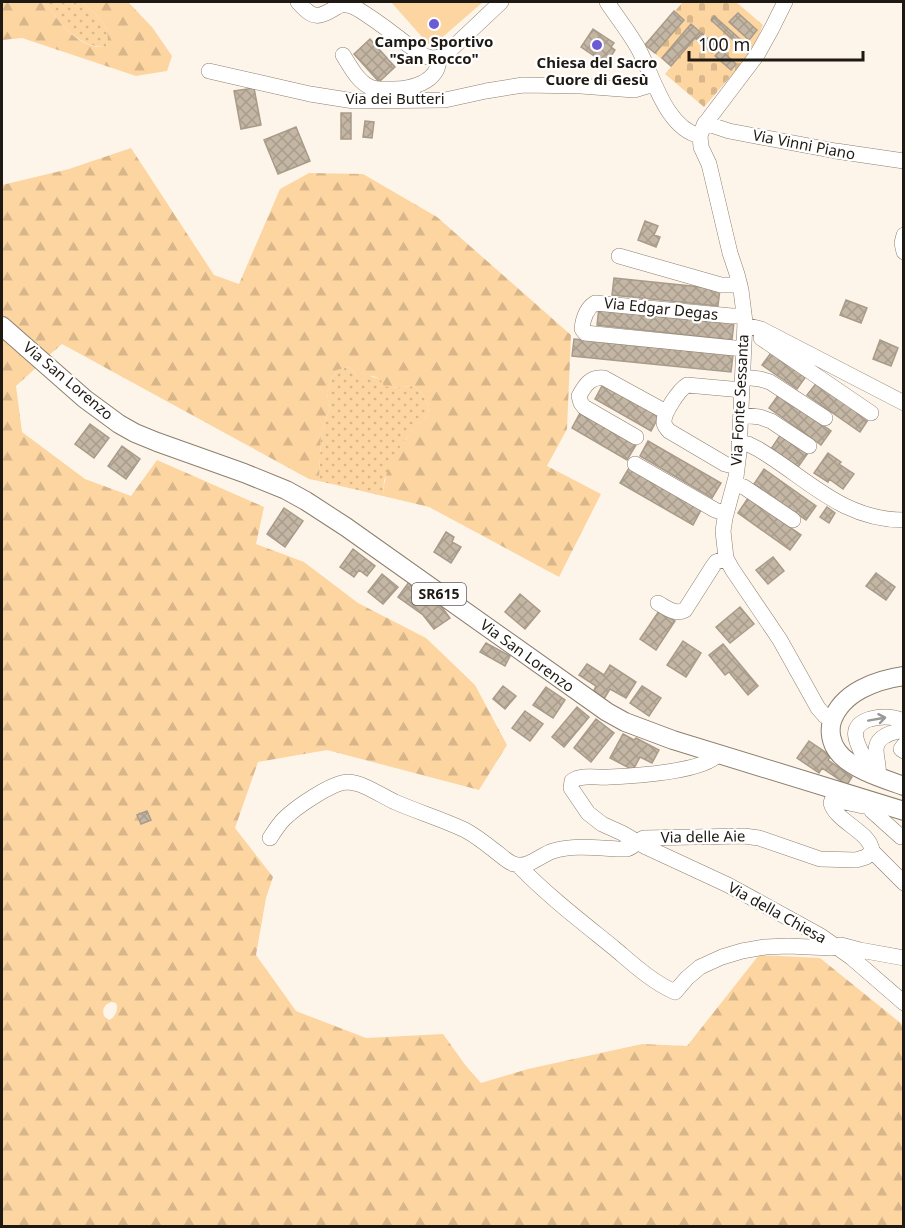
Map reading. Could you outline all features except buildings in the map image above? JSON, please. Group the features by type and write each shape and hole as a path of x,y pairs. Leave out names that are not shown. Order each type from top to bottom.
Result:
{"main road":[{"name":"Via San Lorenzo","path":"2,326 86,399 119,424 157,442 266,481 296,495 346,527 607,712 625,722 718,754 903,811"},
{"path":"903,676 876,682 860,690 841,706 833,719 831,735 837,752 846,760 903,786"}],"street":[{"path":"298,2 305,9 319,16 342,5 348,5 420,53 439,58 501,2"},
{"name":"Via Vinni Piano","path":"607,2 638,48 671,115 689,132 702,129 729,131 903,161"},
{"path":"702,129 757,55 785,2"},
{"path":"343,55 360,80 376,89 417,86 434,73 439,58"},
{"name":"Via dei Butteri","path":"209,71 310,94 354,101 445,100 523,85 634,90 654,84"},
{"name":"Via Fonte Sessanta","path":"702,129 701,147 709,164 740,285 744,324 737,467 723,531 726,558 780,640 818,708 825,716 833,719"},
{"path":"903,235 903,252"},
{"path":"619,256 721,285 740,285"},
{"name":"Via Edgar Degas","path":"744,324 732,316 595,303 585,316 582,329 585,333 744,349"},
{"path":"744,324 761,329 903,403"},
{"path":"744,324 754,334 871,413"},
{"path":"636,437 584,407 579,396 589,381 596,377 604,378 666,412"},
{"path":"737,467 725,464 669,431 664,424 666,412 682,388 687,385 742,384 755,378 770,382 825,418"},
{"path":"741,415 771,421 809,446"},
{"path":"739,443 751,445 764,452 838,503 854,511 882,520 903,520"},
{"path":"634,464 726,514"},
{"path":"734,484 744,487 793,520"},
{"path":"658,603 674,612 684,610 713,566 726,558"},
{"path":"903,721 892,717 875,718 864,722 857,729 856,741 867,765 874,774 879,767 877,744 886,735 903,730"},
{"path":"903,745 901,749 903,751"},
{"name":"Via della Chiesa","path":"718,754 709,762 680,770 574,779 571,786 572,791 588,813 602,824 728,885 821,936 852,958 903,1003"},
{"path":"270,838 284,819 312,798 339,784 350,782 364,786 398,803 465,830 478,838 509,862 519,866 538,885 638,968 675,992 700,967 722,957 765,947 823,948 843,945 903,958"},
{"path":"901,837 872,811 869,801 861,806 832,801 831,805 839,815 867,840 872,851 903,883"},
{"name":"Via delle Aie","path":"519,866 556,850 627,849 644,838 744,836 759,838 820,859 856,860 866,857 872,851"}],"green space":[{"path":"2,2 44,2 63,26 78,39 86,44 106,47 108,39 105,26 98,16 82,2 128,2 152,27 172,56 167,71 136,76 22,38 2,40"},
{"path":"44,2 82,2 98,16 105,26 108,39 106,47 95,46 78,38 63,25"},
{"name":"Campo Sportivo \"San Rocco\"","path":"391,2 483,2 431,47"},
{"path":"683,2 736,2 763,25 752,52 704,107 665,74 671,67 645,45"},
{"path":"131,148 214,275 239,284 280,189 309,173 363,174 437,217 571,335 567,429 547,466 601,494 559,577 429,507 383,496 392,460 404,441 429,414 425,398 414,386 392,388 384,386 380,379 373,376 366,378 349,367 337,370 327,393 330,408 321,434 319,481 309,479 62,344 47,357 2,318 2,185 69,169"},
{"path":"2,334 38,366 16,386 22,432 85,479 131,496 157,460 264,507 256,544 304,562 358,603 426,638 475,685 507,745 479,790 327,750 258,762 235,828 273,877 266,898 256,955 296,1011 366,1038 443,1034 481,1083 528,1069 642,1044 687,1046 759,955 820,958 903,1025 903,1226 2,1226","holes":["111,1002 116,1003 116,1013 109,1020 104,1016 104,1008"]},
{"path":"349,367 355,373 381,379 392,388 414,386 423,395 428,405 429,414 405,440 384,480 383,496 319,481 321,434 330,408 327,393 337,370"}],"place":[{"name":"Campo Sportivo \"San Rocco\"","path":"434,24"},
{"name":"Chiesa del Sacro Cuore di Gesù","path":"597,45"}]}
